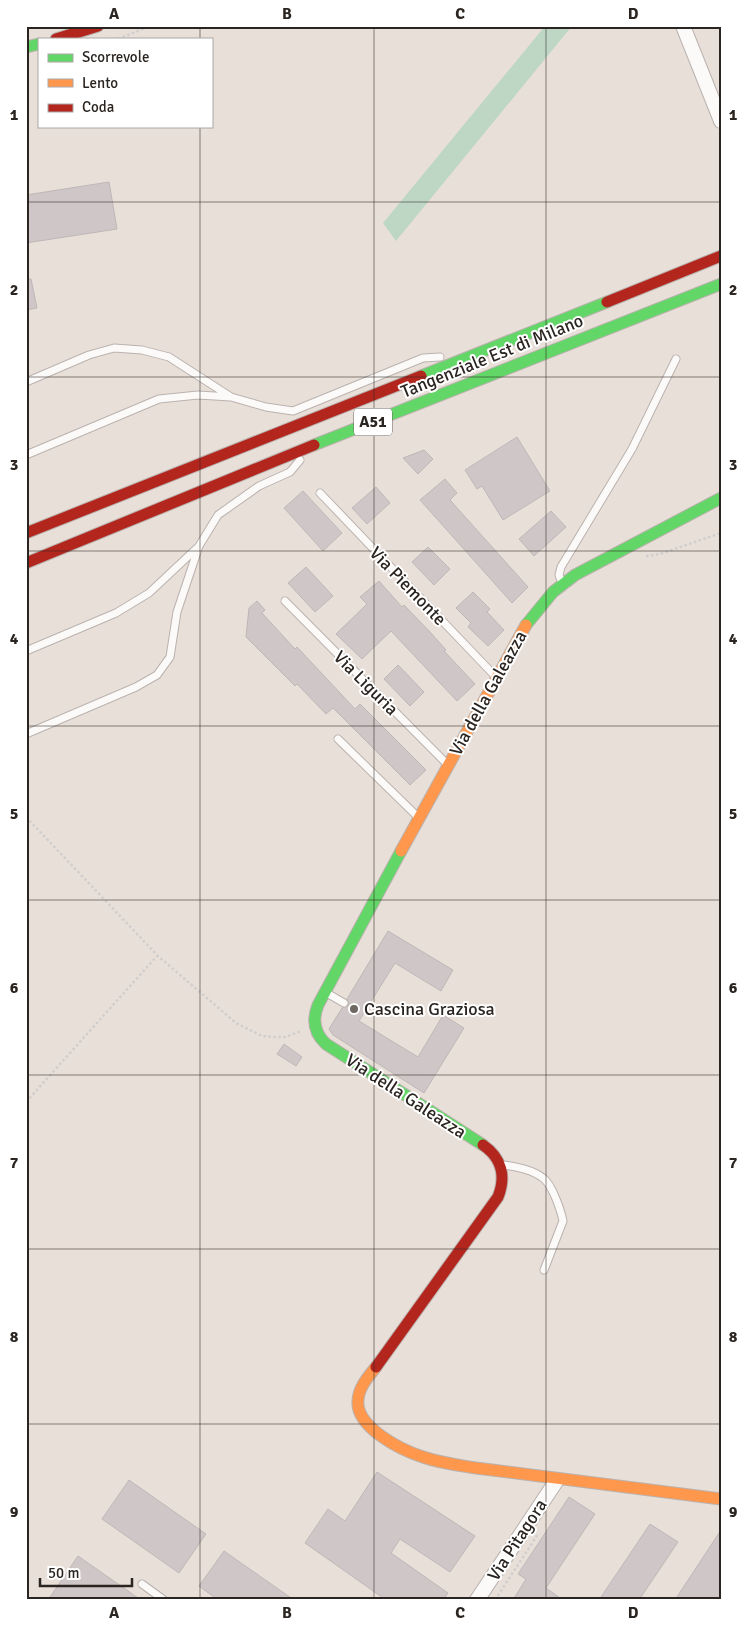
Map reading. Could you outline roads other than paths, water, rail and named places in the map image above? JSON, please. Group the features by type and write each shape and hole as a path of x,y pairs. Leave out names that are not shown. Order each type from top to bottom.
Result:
{"main road":[{"path":"59,38 98,26"},
{"name":"Tangenziale Est di Milano","path":"26,533 721,256"},
{"name":"Tangenziale Est di Milano","path":"26,564 313,446 721,284"},
{"name":"Via della Galeazza","path":"501,1165 498,1158 486,1147 326,1044 318,1036 315,1027 316,1009 418,818 527,623 549,596 563,584 594,564 721,498"},
{"path":"501,1165 503,1182 496,1200 363,1382 358,1397 358,1409 366,1423 380,1434 416,1455 476,1468 557,1480 721,1499"}],"street":[{"path":"684,26 721,122"},
{"name":"Via Pitagora","path":"478,1600 557,1480"}],"lane":[{"path":"26,382 114,348 142,350 169,357 232,397"},
{"path":"26,455 160,399 198,395 232,397 266,406 293,410 423,358 473,355"},
{"path":"563,584 559,579 561,567 632,449 676,360"},
{"path":"26,734 136,687 157,676 170,657 177,612 199,546 218,515 259,486 290,472 313,446"},
{"name":"Via Piemonte","path":"320,494 497,678"},
{"path":"26,650 116,613 149,593 199,546"},
{"name":"Via Liguria","path":"285,601 448,765"},
{"path":"338,739 418,818"},
{"path":"325,992 344,1003"},
{"path":"501,1165 513,1166 543,1178 549,1184 562,1214 563,1221 544,1270"},
{"path":"142,1584 164,1600"}],"place":[{"name":"Cascina Graziosa","path":"354,1009"}]}
